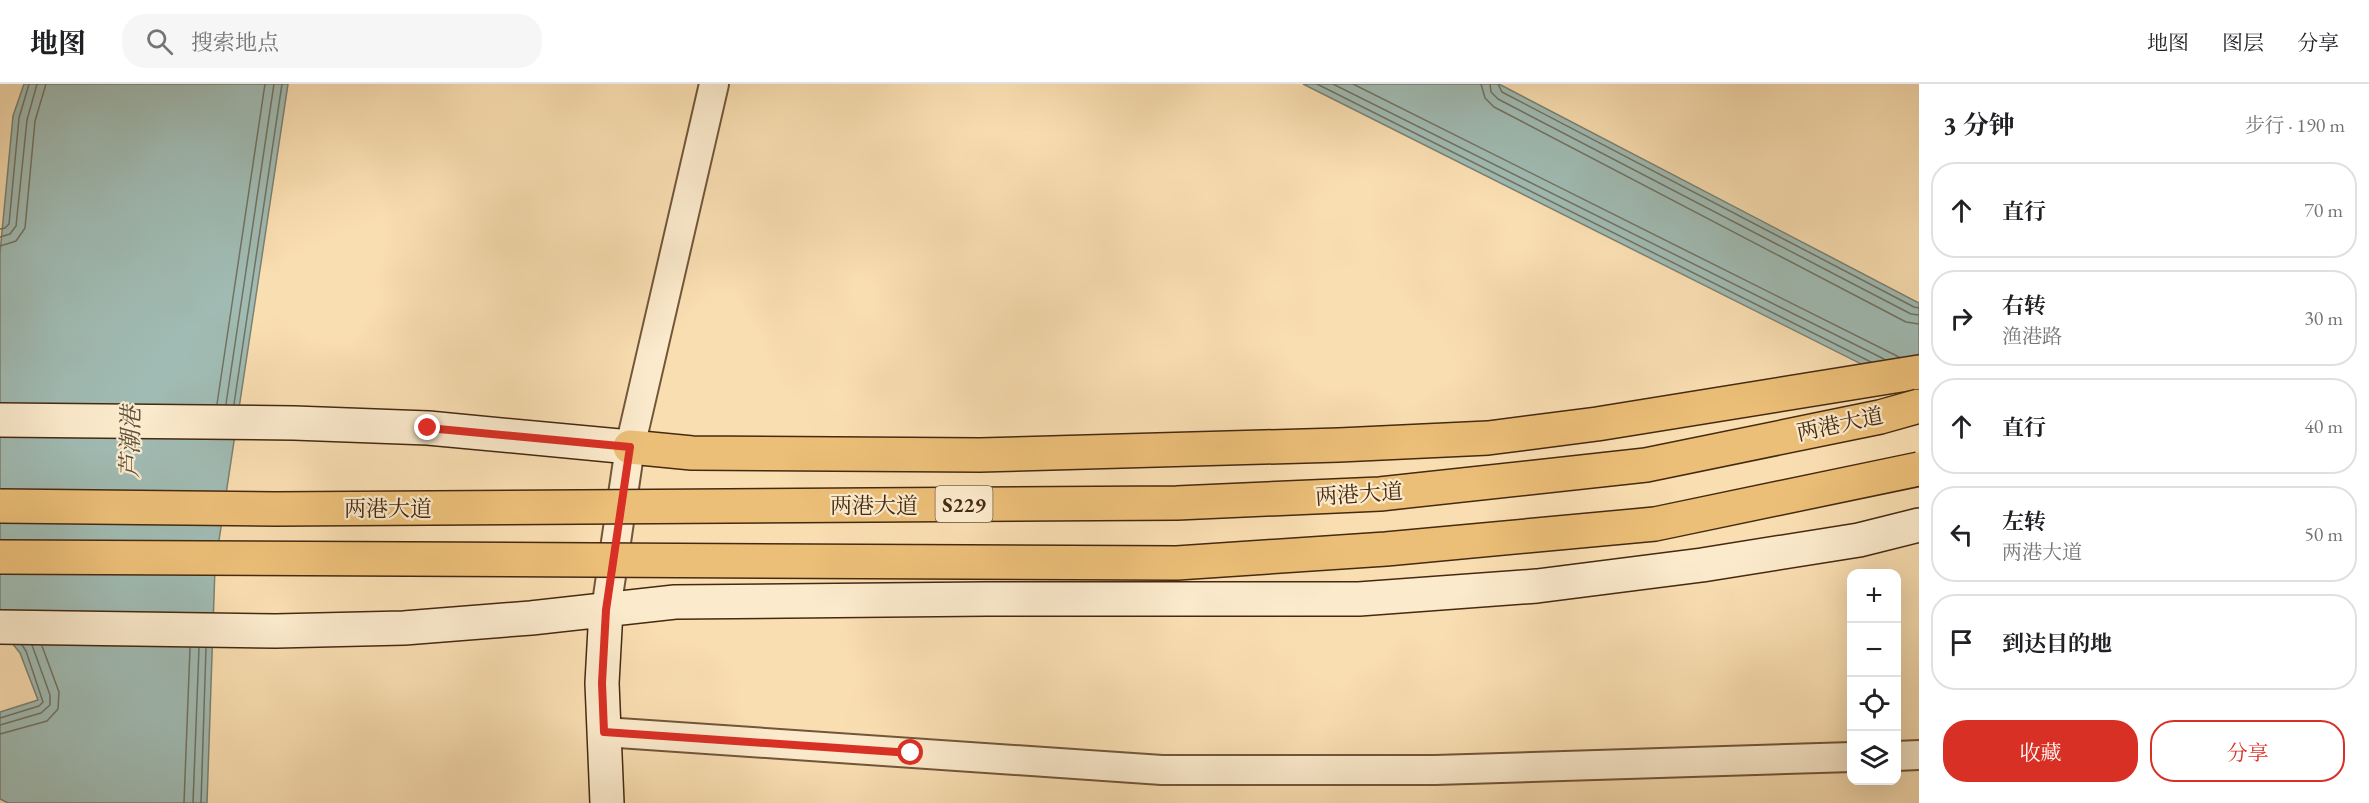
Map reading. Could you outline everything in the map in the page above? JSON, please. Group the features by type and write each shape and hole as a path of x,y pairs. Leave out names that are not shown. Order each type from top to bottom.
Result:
{"highway":[{"path":"630,447 692,453 980,455 1488,438 1597,424 1919,372"},
{"name":"两港大道","path":"0,506 275,509 1165,503 1380,494 1646,465 1880,417 1919,406"},
{"path":"0,557 1178,563 1386,549 1654,524 1919,469"}],"main road":[{"path":"0,420 294,423 428,428 630,447"},
{"path":"0,627 276,631 404,628 675,602 1359,599 1537,586 1702,565 1859,540 1919,525"},
{"path":"606,610 602,683 607,803"}],"street":[{"path":"606,610 630,447 714,84"},
{"path":"604,732 1162,770 1435,770 1847,758"},
{"path":"1901,756 1919,755"}],"water":[{"name":"芦潮港","path":"24,84 288,84 215,567 207,803 8,803 0,799 0,712 38,700 20,653 0,628 0,253 13,116"},
{"path":"1303,84 1499,84 1919,303 1919,393"}],"route":[{"path":"428,428 630,447 606,610 602,683 604,732 911,753"}]}
